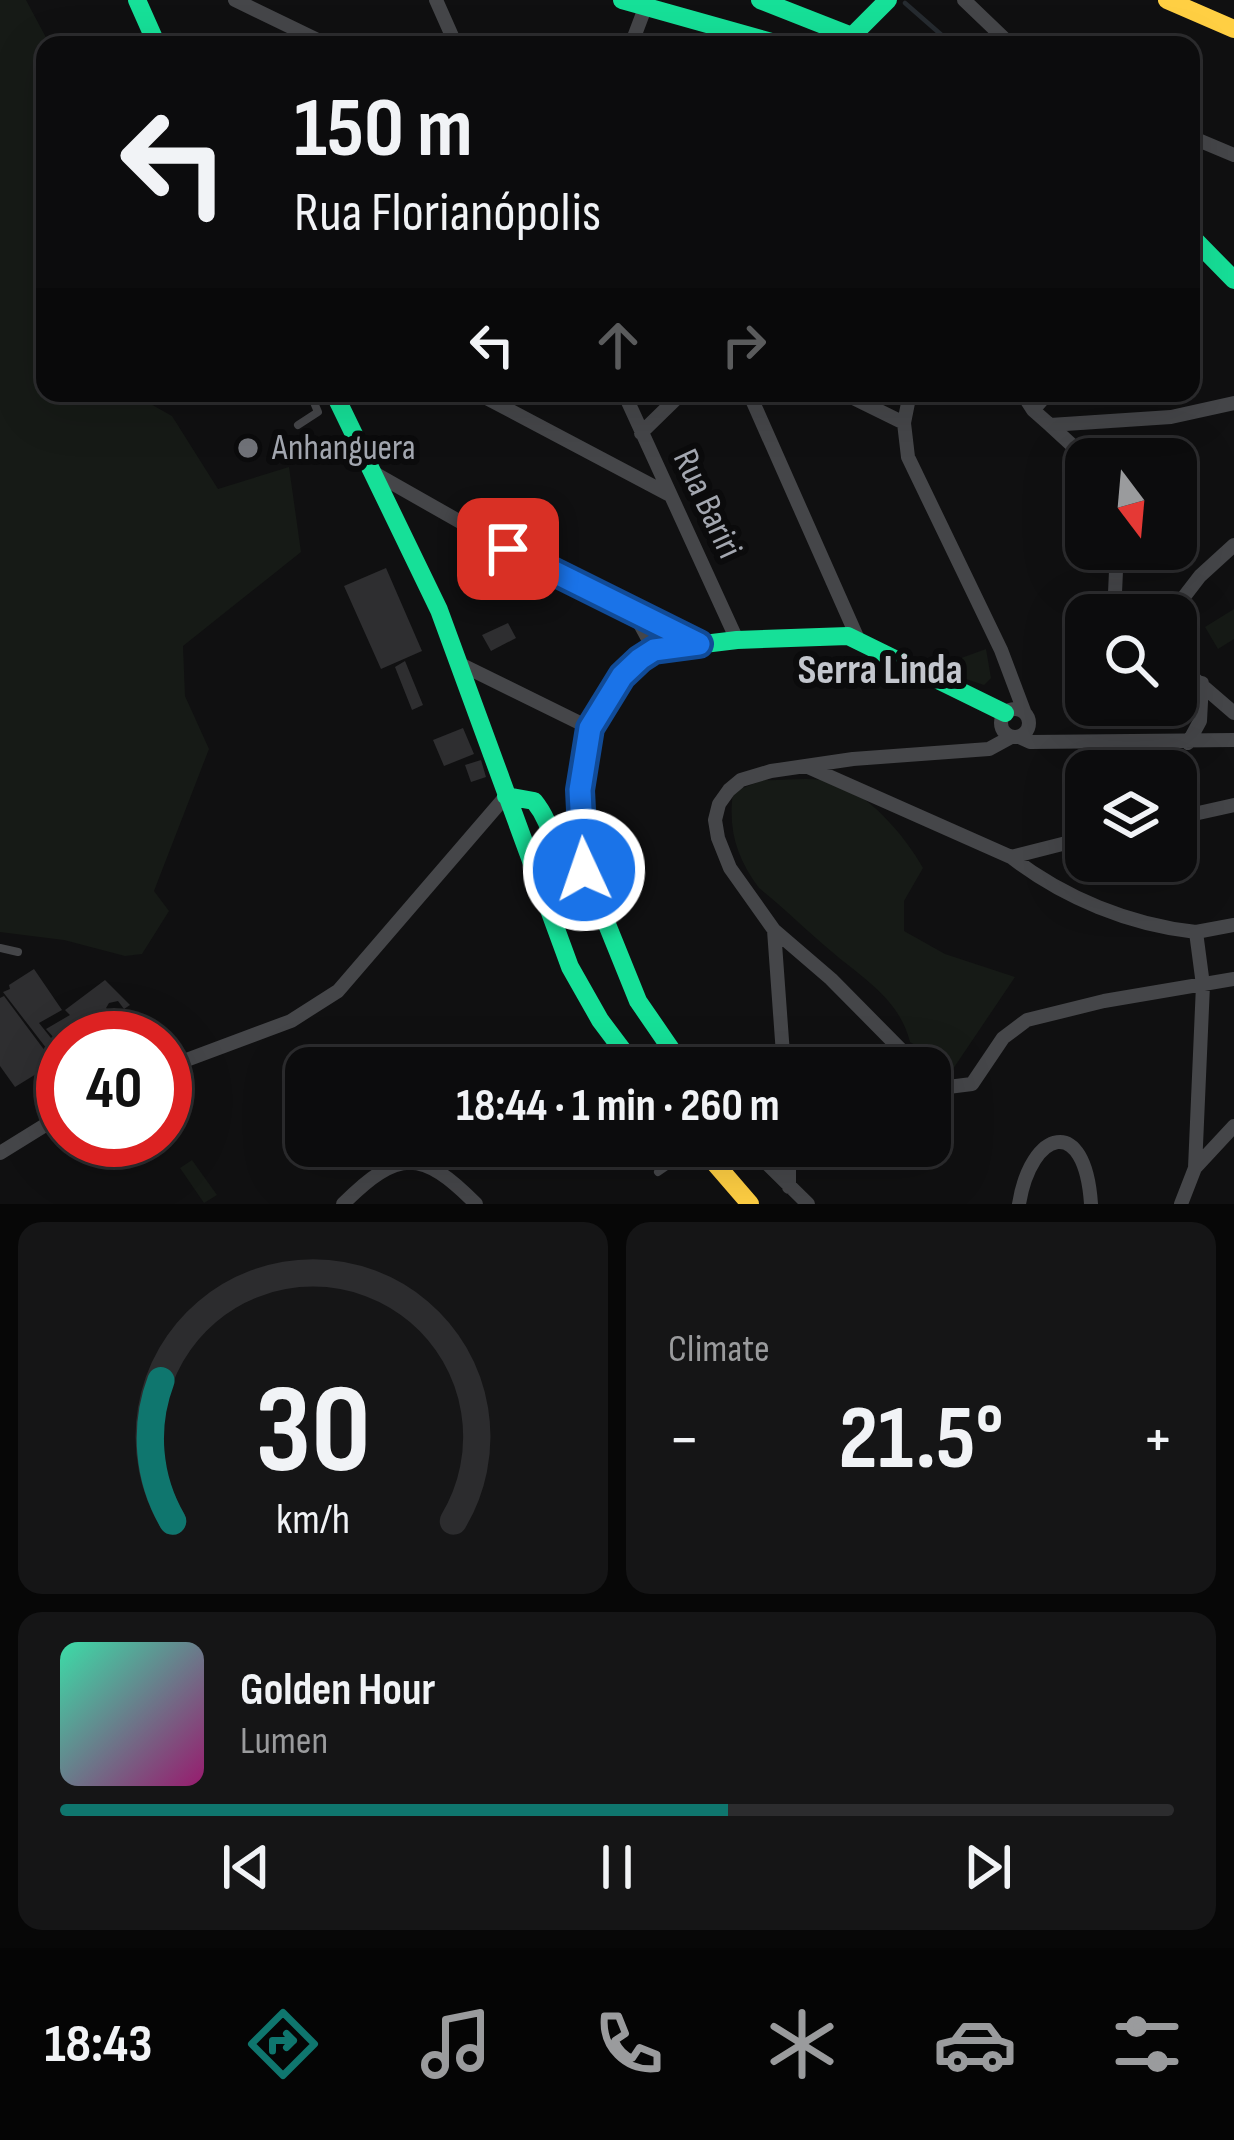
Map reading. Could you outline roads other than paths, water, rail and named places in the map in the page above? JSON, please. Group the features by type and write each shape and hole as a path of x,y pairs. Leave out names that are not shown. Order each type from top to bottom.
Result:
{"main road":[{"path":"137,0 153,36"},
{"path":"622,0 735,36"},
{"path":"760,0 837,36"},
{"path":"850,36 888,0"},
{"path":"1167,0 1234,29"},
{"path":"1200,245 1234,280"},
{"path":"339,402 376,474 460,664 580,988 621,1047"},
{"path":"670,1047 638,1000 584,870 580,790 590,728 622,676 654,650 825,634 858,639 968,692 1013,722"},
{"path":"506,796 534,801 545,814 561,944"},
{"path":"717,1167 750,1204"}],"street":[{"path":"235,0 309,36"},
{"path":"436,0 452,36"},
{"path":"964,0 1002,36"},
{"path":"634,36 645,8"},
{"path":"1200,141 1234,155"},
{"path":"494,402 668,494"},
{"name":"Rua Bariri","path":"628,402 737,640"},
{"path":"641,433 673,402"},
{"path":"752,402 858,639"},
{"path":"861,402 904,423"},
{"path":"908,402 904,423 908,457 1007,665 1013,722 1030,742 1234,740"},
{"path":"1028,402 1065,439"},
{"path":"1033,410 1040,402"},
{"path":"1050,425 1171,417 1234,403"},
{"path":"376,474 699,644"},
{"path":"388,503 418,500"},
{"path":"1186,594 1234,545"},
{"path":"630,607 654,650"},
{"path":"460,664 590,728"},
{"path":"1197,679 1234,713"},
{"path":"1188,743 1201,721 1202,683"},
{"path":"898,1047 774,930 730,868 715,820 719,804 741,780 806,766 989,749 1013,722"},
{"path":"806,766 1011,857 1103,909 1134,921 1196,932 1234,925"},
{"path":"192,1058 291,1021 338,991 506,796"},
{"path":"1197,813 1234,805"},
{"path":"1011,857 1065,843"},
{"path":"774,930 782,1047"},
{"path":"1181,1204 1195,1168 1203,985 1196,932"},
{"path":"951,1087 971,1084 1004,1038 1027,1020 1234,980"},
{"path":"1195,1168 1234,1126"},
{"path":"0,1153 36,1131"},
{"path":"1019,1204 1032,1163 1048,1145 1058,1143 1070,1144 1085,1161 1091,1204"},
{"path":"343,1204 384,1170 416,1162 441,1172 476,1204"},
{"path":"769,1167 808,1204"},
{"path":"789,1167 789,1187"}],"lane":[{"path":"298,425 318,412 314,402"},
{"path":"0,948 18,952"},
{"path":"658,1172 666,1167"}],"waterway":[{"path":"905,3 943,36"}],"place":[{"name":"Anhanguera","path":"248,448"}],"district":[{"name":"Serra Linda","path":"880,670"}]}
